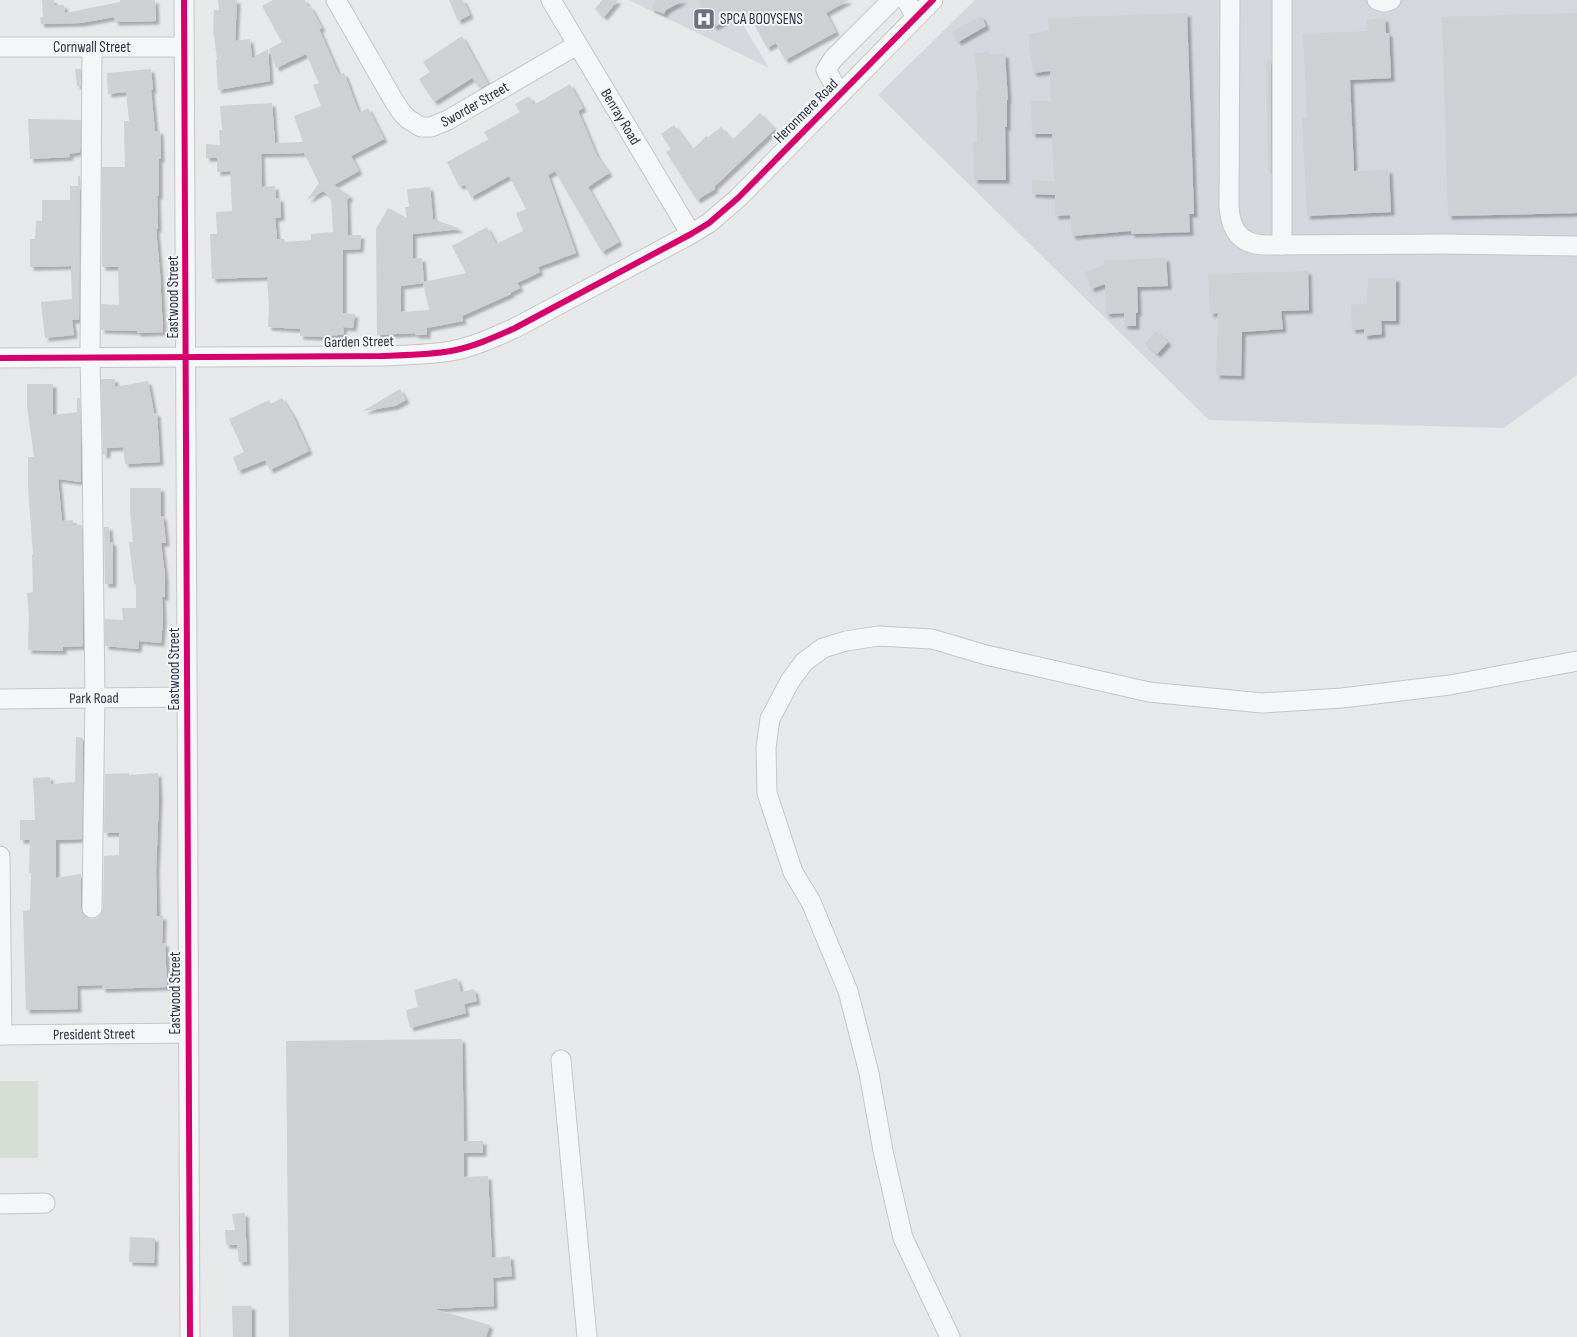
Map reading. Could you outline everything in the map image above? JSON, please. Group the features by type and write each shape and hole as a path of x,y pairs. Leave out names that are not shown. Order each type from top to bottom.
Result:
{"street":[{"name":"Eastwood Street","path":"184,0 190,1337"},
{"name":"Sworder Street","path":"336,0 394,101 408,119 427,128 437,126 448,120 577,45"},
{"name":"Benray Road","path":"551,0 691,234"},
{"name":"Heronmere Road","path":"840,94 826,70 833,59 892,0"},
{"path":"906,0 916,17"},
{"name":"Heronmere Road","path":"691,234 709,223 738,198 933,0"},
{"path":"1230,0 1230,218 1243,240 1253,244 1282,245 1446,244 1577,246"},
{"path":"1282,0 1282,245"},
{"path":"1377,0 1384,2 1391,0"},
{"name":"Cornwall Street","path":"0,48 184,47"},
{"path":"92,48 90,358 95,697 92,908"},
{"name":"Garden Street","path":"0,358 381,356 432,354 453,351 515,328 691,234"},
{"path":"950,1337 903,1238 883,1151 870,1073 848,991 811,902 793,872 767,793 766,748 770,718 790,681 804,662 823,648 846,641 878,636 932,639 986,655 1149,692 1262,703 1342,698 1450,685 1577,661"},
{"name":"Park Road","path":"0,699 187,697"},
{"path":"0,856 1,1035"},
{"name":"President Street","path":"1,1035 188,1033"},
{"path":"561,1060 587,1337"},
{"path":"0,1204 45,1203"}],"shaded area":[{"name":"SPCA BOOYSENS","path":"629,0 728,0 769,68 708,38"},
{"path":"975,0 1577,0 1577,375 1504,428 1209,420 878,95"},
{"path":"0,1081 38,1081 38,1158 0,1158"}],"building":[{"path":"42,0 54,0 54,5 64,5 65,13 120,2 120,0 155,0 156,21 115,22 114,17 81,23 41,24 40,18 43,17"},
{"path":"218,0 237,0 235,41 250,39 252,58 268,49 270,81 218,90 217,60 213,35 214,10 219,10"},
{"path":"273,0 305,0 322,28 319,29 339,75 344,73 359,113 368,108 384,139 351,156 359,171 334,185 350,196 347,200 348,235 361,235 360,249 343,250 343,313 355,314 353,328 343,327 344,334 324,337 300,336 300,329 268,327 269,307 267,277 212,279 210,234 217,234 216,212 232,211 230,171 217,172 217,158 206,158 206,144 220,145 219,130 222,130 220,106 272,103 275,143 303,142 294,116 321,106 313,85 319,83 306,54 276,68 269,49 282,42 262,6","holes":["304,153 319,183 307,200 323,191 331,197 333,232 311,234 311,240 285,242 284,239 277,239 275,218 281,217 280,198 276,198 275,186 262,187 261,154"]},
{"path":"449,0 463,0 470,15 458,21"},
{"path":"602,0 618,0 604,17 595,9"},
{"path":"655,0 684,0 666,10 664,14 651,9"},
{"path":"698,0 849,0 826,13 836,32 785,60 776,43 767,48 751,18 743,22 739,13 714,27"},
{"path":"1187,13 1194,214 1189,214 1190,232 1131,234 1131,231 1072,236 1070,215 1055,216 1055,195 1032,194 1032,180 1054,181 1052,134 1032,134 1031,101 1051,101 1050,71 1033,73 1028,34 1049,31 1048,18"},
{"path":"1577,13 1577,213 1448,216 1442,17"},
{"path":"981,16 986,26 958,42 952,32"},
{"path":"1385,18 1386,33 1389,33 1391,78 1350,80 1354,171 1389,170 1391,212 1307,216 1302,117 1307,117 1303,34 1368,31 1367,20"},
{"path":"462,36 488,84 480,88 472,78 434,102 419,79 430,72 423,62"},
{"path":"990,52 990,55 1005,54 1008,100 1007,127 1005,127 1006,180 974,180 973,142 977,142 976,90 978,90 975,53"},
{"path":"1271,60 1271,170 1268,170 1266,61"},
{"path":"75,69 81,69 81,86 77,86"},
{"path":"151,69 153,90 151,90 155,131 160,131 161,159 159,159 159,196 157,196 158,229 156,229 163,332 137,333 137,331 101,330 101,304 119,305 118,267 102,267 102,167 125,167 124,121 129,121 126,92 108,94 107,73"},
{"path":"570,84 583,108 578,111 597,156 609,173 588,187 619,242 602,252 555,171 548,175 576,253 538,267 540,272 517,283 520,288 510,293 511,294 462,316 463,321 427,328 427,335 415,335 415,333 377,335 376,229 388,208 407,218 405,207 409,207 407,189 430,187 433,219 461,229 413,234 413,259 422,258 424,282 466,273 452,246 487,227 496,244 523,231 516,213 526,209 509,176 471,197 465,185 459,186 447,162 489,139 484,132 520,112 515,104 529,96 534,105","holes":["423,283 429,310 401,312 401,286"]},
{"path":"760,113 775,129 714,187 715,189 697,200 666,152 671,149 661,134 674,125 692,150 706,136 708,137 721,127 732,140"},
{"path":"28,119 81,120 80,152 69,154 70,157 30,159"},
{"path":"78,176 80,176 79,320 72,320 74,335 45,338 41,302 72,299 71,266 30,267 30,239 35,239 36,221 42,221 42,200 70,200 70,186 78,186"},
{"path":"1166,258 1168,286 1137,287 1138,312 1136,313 1136,326 1124,326 1124,313 1106,314 1105,284 1091,289 1085,272 1104,265 1104,260"},
{"path":"1308,271 1309,310 1281,311 1283,329 1242,332 1241,376 1216,375 1218,313 1210,314 1208,274"},
{"path":"1368,278 1396,278 1396,321 1381,321 1382,334 1364,336 1364,329 1352,330 1351,305 1367,304"},
{"path":"1156,331 1168,342 1157,354 1145,343"},
{"path":"101,379 115,379 115,387 148,381 154,413 157,413 160,462 125,464 123,447 107,448 107,454 103,455"},
{"path":"27,384 53,384 53,415 77,412 77,398 80,398 81,482 58,479 62,521 73,520 73,525 82,525 83,646 63,647 63,651 28,650 29,616 27,593 33,592 33,555 28,486 28,457 34,457 27,406"},
{"path":"400,389 406,400 395,406 363,411"},
{"path":"282,398 293,416 309,451 270,470 265,460 238,471 233,457 244,452 229,419 269,400 271,404"},
{"path":"130,488 161,488 161,517 163,516 166,543 161,543 165,576 165,597 162,597 163,620 161,643 139,641 138,649 105,646 105,619 123,620 122,608 136,608 136,584 134,584 129,542 133,542 130,510"},
{"path":"104,527 109,527 110,542 113,542 113,584 105,584"},
{"path":"76,737 83,738 82,839 56,840 56,878 81,874 82,913 91,919 97,918 101,914 103,908 104,856 119,855 119,833 104,833 105,774 129,773 129,775 158,773 159,797 156,872 157,916 163,916 162,943 165,943 167,987 102,989 102,985 77,986 78,1009 26,1010 23,911 30,910 30,840 20,840 20,820 35,820 33,778 50,777 51,784 75,782"},
{"path":"457,978 461,992 474,989 477,1001 464,1004 466,1013 410,1028 406,1010 418,1007 414,990"},
{"path":"462,1039 464,1141 483,1141 483,1153 464,1153 464,1177 488,1176 492,1258 510,1256 512,1276 493,1278 494,1306 434,1309 490,1325 486,1337 289,1337 286,1041"},
{"path":"245,1213 247,1262 239,1262 237,1245 226,1245 225,1230 235,1230 232,1214"},
{"path":"130,1237 155,1238 154,1263 129,1262"},
{"path":"232,1306 252,1306 252,1337 233,1337"}],"cycle path":[{"path":"184,0 190,1337"},
{"path":"0,358 416,355 459,349 484,341 515,328 709,223 738,198 933,0"}],"place":[{"name":"SPCA BOOYSENS","path":"704,19"}]}
